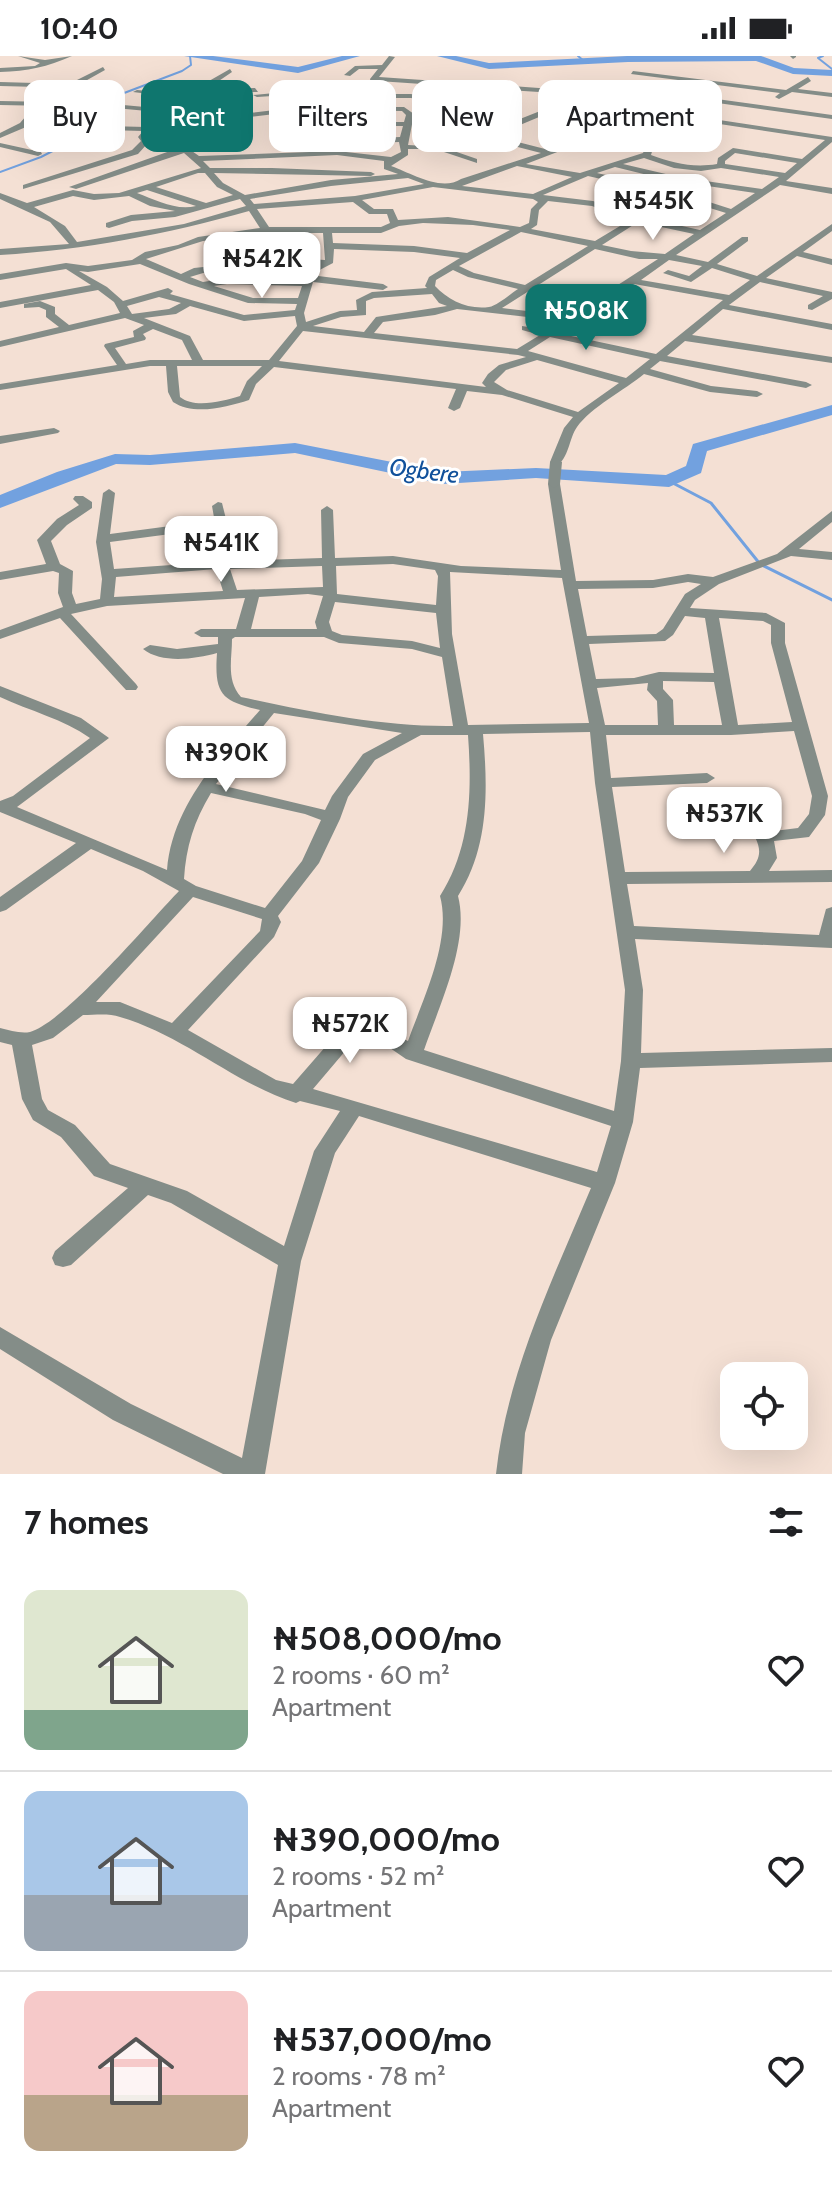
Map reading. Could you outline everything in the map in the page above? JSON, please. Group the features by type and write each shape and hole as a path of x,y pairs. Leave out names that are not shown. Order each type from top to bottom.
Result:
{"street":[{"path":"21,56 45,62"},
{"path":"2,69 37,68 45,62 69,56"},
{"path":"374,79 392,57"},
{"path":"348,75 357,67 385,67"},
{"path":"82,80 103,69"},
{"path":"673,77 685,70"},
{"path":"216,80 230,71"},
{"path":"629,80 636,72 790,91 832,93"},
{"path":"431,80 436,73"},
{"path":"722,87 740,78"},
{"path":"374,79 412,81"},
{"path":"760,106 808,79"},
{"path":"0,84 24,85"},
{"path":"253,89 269,90"},
{"path":"253,113 268,109 256,89"},
{"path":"125,96 141,90"},
{"path":"790,91 832,93"},
{"path":"790,91 801,100"},
{"path":"137,92 141,92"},
{"path":"781,110 818,93"},
{"path":"722,101 832,117"},
{"path":"0,103 24,103"},
{"path":"722,114 741,104"},
{"path":"374,177 405,153 406,124 410,111 396,107"},
{"path":"722,123 832,139"},
{"path":"0,136 24,124"},
{"path":"396,124 406,124"},
{"path":"519,352 734,213 832,139"},
{"path":"396,143 412,144"},
{"path":"26,187 129,155 141,144"},
{"path":"0,145 38,154"},
{"path":"522,146 550,153"},
{"path":"197,159 269,150"},
{"path":"721,166 721,160 733,150 805,162"},
{"path":"73,187 174,152"},
{"path":"189,152 220,185 243,197 253,207 264,228"},
{"path":"234,152 235,156"},
{"path":"280,152 284,161 277,177 294,190"},
{"path":"322,152 391,162"},
{"path":"451,152 474,161"},
{"path":"536,198 584,175 647,152"},
{"path":"453,188 464,181 550,153"},
{"path":"644,155 674,166 701,169 721,166 832,191"},
{"path":"391,162 387,167 396,172 434,185 593,204 702,233"},
{"path":"517,164 672,193 683,192"},
{"path":"615,165 667,177 683,192 734,213"},
{"path":"97,166 166,182"},
{"path":"505,168 568,182"},
{"path":"492,310 633,217 683,192 701,169"},
{"path":"27,206 56,198 68,201 90,196 127,196 197,171 278,170 374,177 399,191"},
{"path":"532,174 562,172"},
{"path":"67,175 94,181"},
{"path":"145,258 145,246 109,225 133,215 175,213 243,197 374,177 410,175"},
{"path":"109,177 203,205"},
{"path":"694,181 763,192"},
{"path":"15,284 1,263 2,255 56,251 74,245 195,224 253,207 355,199 434,185"},
{"path":"314,188 325,195 355,199 372,212 390,211 395,230 413,240 470,256"},
{"path":"0,196 27,206 63,229 74,245"},
{"path":"127,196 247,241 240,257 328,263"},
{"path":"432,291 432,279 535,223 535,209 540,208 544,201 536,198"},
{"path":"310,221 319,211 317,202"},
{"path":"509,225 511,209"},
{"path":"68,329 50,315 51,309 40,304 3,304 15,284 66,266 88,269 145,258 201,239 310,221 327,229 381,230 393,224 428,221 509,225 654,259 709,264 737,271 736,274"},
{"path":"214,231 264,228"},
{"path":"327,229 330,246 328,263"},
{"path":"509,1474 513,1433 539,1340 604,1183 623,1122 631,1061 634,990 597,728 554,484 556,462 570,428 580,416 628,382 731,298 831,229"},
{"path":"668,273 688,279 745,239"},
{"path":"302,327 300,307 307,281 304,275 309,270 372,248 413,240"},
{"path":"330,246 372,248"},
{"path":"56,251 66,266 153,325 186,338 199,363"},
{"path":"796,253 832,262"},
{"path":"145,258 190,281 252,301 300,307"},
{"path":"662,260 730,279 736,274"},
{"path":"454,267 471,275 525,288"},
{"path":"190,281 197,270 210,268"},
{"path":"736,274 831,295"},
{"path":"0,344 68,329 132,308 190,281 307,281 393,288 399,292"},
{"path":"227,281 225,286 235,295"},
{"path":"235,295 246,281"},
{"path":"632,281 731,298"},
{"path":"15,284 98,287"},
{"path":"340,314 341,307 353,301 348,293 352,286"},
{"path":"707,294 718,286"},
{"path":"171,362 174,395 178,403 222,405 245,398 251,383 302,327 340,314 362,313 361,300 367,296 432,291 443,301 457,306 573,319"},
{"path":"161,294 244,318 300,307"},
{"path":"812,307 831,295"},
{"path":"132,308 172,312 191,301"},
{"path":"223,314 252,301"},
{"path":"368,334 380,319 457,306"},
{"path":"721,306 832,327"},
{"path":"526,328 539,315"},
{"path":"122,365 109,346 141,338 137,333 153,325"},
{"path":"302,327 519,352 628,382"},
{"path":"526,328 806,385"},
{"path":"526,328 527,334 539,340"},
{"path":"573,356 602,333"},
{"path":"682,337 832,360"},
{"path":"736,371 759,348"},
{"path":"504,393 488,383 493,373 505,364 523,363 536,357"},
{"path":"0,387 122,365 272,363 504,393 580,416"},
{"path":"641,370 710,389 757,394"},
{"path":"454,408 463,387"},
{"path":"0,440 54,431"},
{"path":"107,602 105,539 109,493"},
{"path":"54,567 44,540 62,522 88,505 79,499"},
{"path":"218,506 222,527 222,565 226,585 232,594"},
{"path":"326,633 322,622 329,594 327,510"},
{"path":"581,640 660,638 668,632 690,597 714,581 764,565 787,552 832,515"},
{"path":"105,539 193,527 222,527"},
{"path":"787,552 832,556"},
{"path":"108,574 222,565 393,560 447,571 569,580 653,584 688,578 714,581"},
{"path":"0,576 54,567 66,571 67,611 131,687"},
{"path":"413,1054 445,963 453,911 449,896 458,885 469,857 479,776 455,674 446,654 441,601 447,571"},
{"path":"253,593 232,638 221,672 229,693 236,700 418,730 731,730 800,726"},
{"path":"0,635 67,611 107,602 232,594 329,594 443,610"},
{"path":"681,612 766,617 778,623 778,643 819,791 817,815 803,833 763,837 771,854 768,863 755,876"},
{"path":"711,613 731,730"},
{"path":"201,633 232,638 326,633 339,639 412,645 446,654"},
{"path":"158,657 213,651 232,638"},
{"path":"589,684 656,679 659,676 721,678"},
{"path":"656,679 655,690 667,705 666,729"},
{"path":"0,691 76,721 101,738 72,754 34,791 3,807"},
{"path":"182,885 174,861 187,820 206,787 270,708"},
{"path":"269,915 310,863 340,796 369,757 418,730"},
{"path":"603,783 707,778"},
{"path":"206,787 310,810 332,819"},
{"path":"3,807 182,885 269,915 272,922 268,933 175,1032"},
{"path":"0,906 88,843"},
{"path":"617,878 826,876 832,894"},
{"path":"182,885 79,1008 46,1033 10,1038 40,1115 68,1131 102,1170 179,1197 290,1261"},
{"path":"625,932 830,942 832,913"},
{"path":"79,1008 120,1009 175,1032 270,1086 296,1095 354,1107 604,1183"},
{"path":"296,1095 347,1035 395,1042 413,1054 623,1122"},
{"path":"631,1061 832,1055"},
{"path":"0,1337 122,1412 251,1474 290,1261 325,1151 354,1107"},
{"path":"63,1258 145,1185"}],"waterway":[{"path":"189,56 298,70 355,56"},
{"path":"0,172 70,142 111,98 182,71 191,65 190,56"},
{"path":"442,56 489,66 628,59 757,58 793,71 832,73"},
{"path":"578,56 584,61"},
{"path":"823,56 818,58 832,69"},
{"name":"Ogbere","path":"0,502 115,459 150,460 295,448 443,478 536,473 669,481 695,469 699,448 832,410"},
{"path":"669,481 711,503 760,564 832,600"}]}
